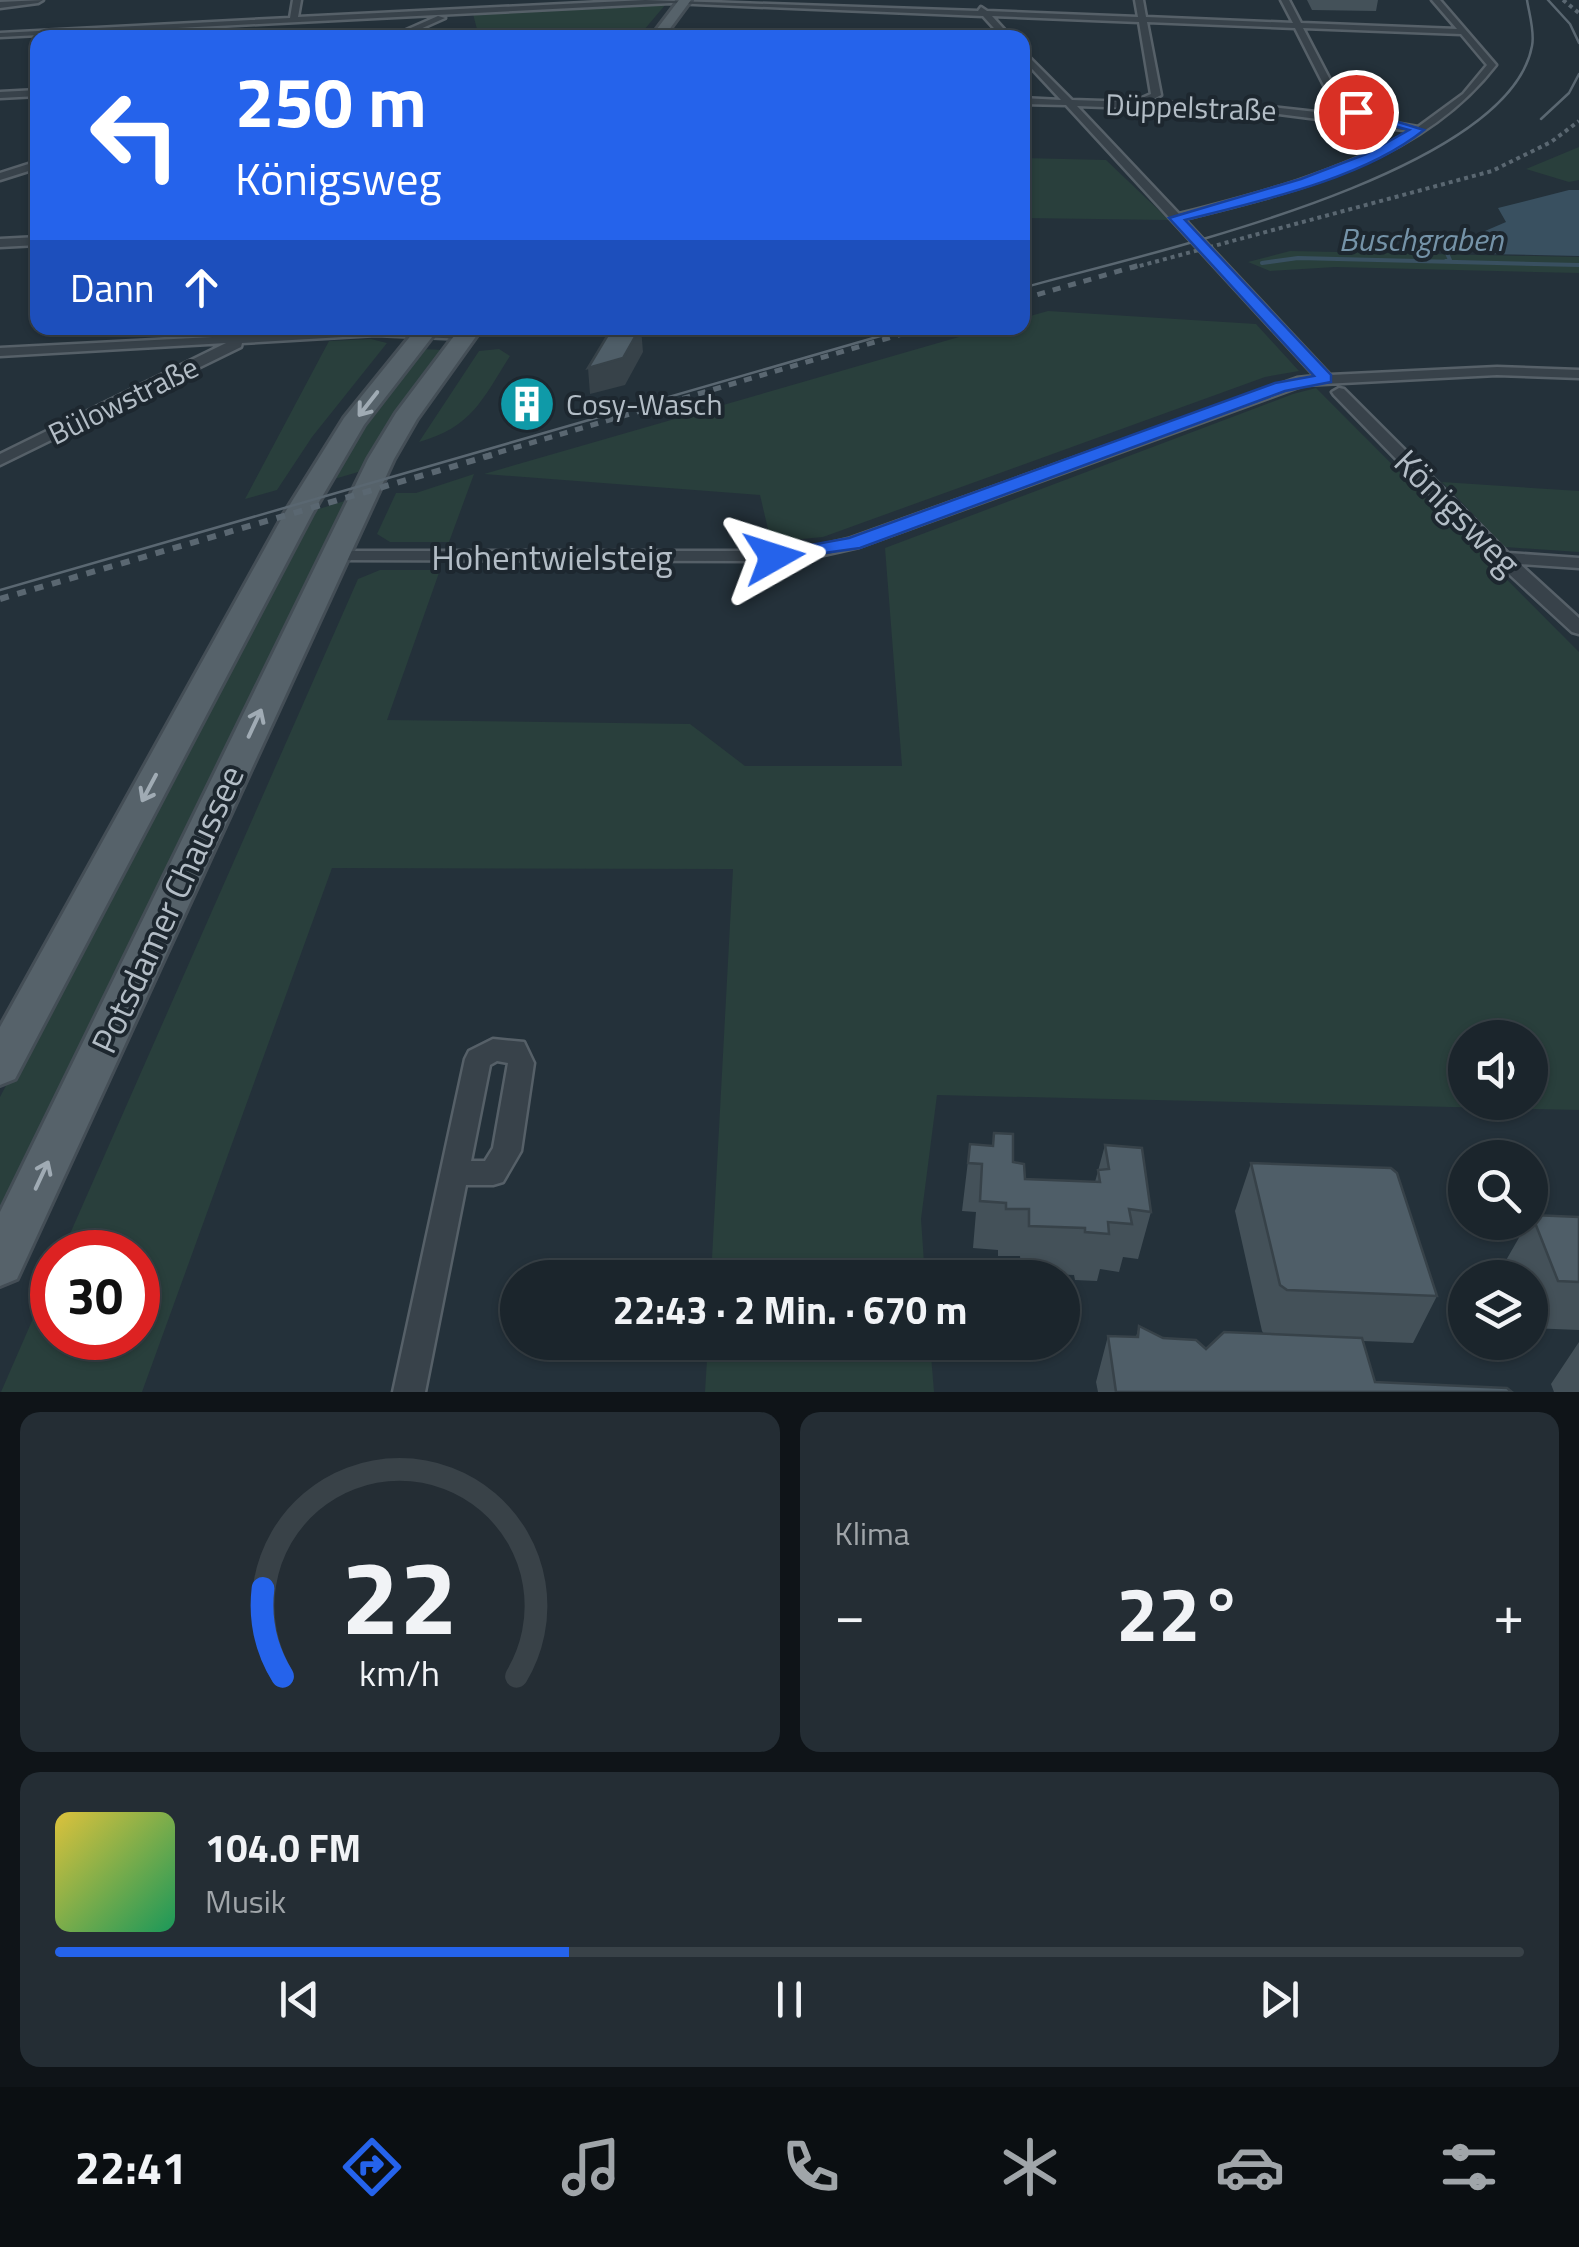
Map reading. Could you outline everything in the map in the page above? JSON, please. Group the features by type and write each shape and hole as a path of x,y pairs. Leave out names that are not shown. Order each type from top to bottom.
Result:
{"main road":[{"path":"662,30 685,1"},
{"path":"696,20 709,1"},
{"name":"Potsdamer Chaussee","path":"0,1067 278,548 354,423 422,335"},
{"name":"Potsdamer Chaussee","path":"0,1263 390,441 465,335"}],"street":[{"path":"0,5 38,0"},
{"path":"294,20 297,0"},
{"path":"412,30 466,9 464,0"},
{"path":"973,0 1001,30"},
{"path":"1126,105 1152,99 1156,86 1139,0"},
{"path":"1285,0 1332,94 1343,105 1377,120"},
{"path":"1176,218 1261,197 1370,157 1419,130 1468,94 1492,67 1436,0"},
{"path":"98,30 709,1 1464,32"},
{"path":"0,35 30,33"},
{"path":"1030,61 1325,378"},
{"path":"1156,86 1187,100 1224,107"},
{"path":"0,96 30,94"},
{"path":"1266,109 1320,102 1332,94"},
{"name":"Düppelstraße","path":"1030,101 1266,109 1377,120 1419,130"},
{"path":"0,174 30,168"},
{"path":"0,244 30,242"},
{"path":"0,352 336,335"},
{"name":"Bülowstraße","path":"0,460 245,340"},
{"name":"Hohentwielsteig","path":"334,556 752,558 827,551 1281,387 1325,378 1498,371 1579,374"},
{"name":"Königsweg","path":"1339,392 1502,558 1579,628"},
{"path":"1502,558 1579,563"},
{"path":"409,1392 454,1174"}],"green space":[{"path":"666,4 644,30 477,30 473,14"},
{"path":"1579,147 1579,180 1569,182 1526,169"},
{"path":"1030,158 1106,160 1169,220 1030,218"},
{"path":"1290,251 1579,257 1579,273 1335,267 1270,271 1248,262"},
{"path":"1048,311 1256,324 1299,371 1265,377 823,537 771,542 760,495 484,474 966,335 1030,335 1030,316"},
{"path":"371,339 387,343 312,437 277,490 245,499 329,341"},
{"path":"419,349 446,350 365,470 324,482 356,431"},
{"path":"499,349 510,356 474,410 452,428 419,442 479,351"},
{"path":"1316,388 1579,652 1579,1110 1548,1109 1548,1020 1448,1020 1448,1107 937,1095 921,1219 924,1260 712,1260 733,869 332,868 160,1342 160,1230 72,1230 358,579 380,570 440,570 387,720 690,724 745,766 902,766 885,548"},
{"path":"474,474 449,542 390,542 377,534 396,493 416,493"},
{"path":"1442,482 1579,491 1579,552 1505,547"},
{"path":"351,499 0,1225 0,1097 306,513"},
{"path":"30,1325 30,1360 154,1360 142,1392 1,1392"},
{"path":"707,1360 931,1360 934,1392 705,1392"}],"water":[{"path":"1579,190 1579,256 1486,254 1464,240 1506,222 1498,208"}],"building":[{"path":"608,335 636,335 623,358 588,368"},
{"path":"994,1133 1013,1134 1013,1162 1024,1164 1025,1179 1100,1182 1098,1170 1109,1169 1105,1145 1142,1148 1151,1212 1129,1209 1132,1224 1108,1222 1109,1234 1085,1232 1085,1228 1029,1226 1029,1209 1006,1209 1006,1203 980,1201 982,1164 968,1163 970,1144 993,1146"},
{"path":"1251,1163 1391,1168 1397,1173 1437,1296 1287,1290 1280,1285"},
{"path":"1548,1216 1579,1217 1579,1282 1558,1281 1542,1240 1548,1240"},
{"path":"1139,1326 1163,1338 1196,1340 1206,1349 1224,1332 1362,1338 1375,1382 1507,1388 1512,1392 1116,1392 1108,1336 1138,1337"}],"waterway":[{"path":"1446,261 1450,260 1446,251 1478,245"},
{"name":"Buschgraben","path":"1262,263 1298,258 1579,265"}],"tram line":[{"path":"1030,286 1227,232 1310,204 1390,172 1458,135 1508,93 1532,46 1527,0"},
{"path":"1548,0 1570,24 1579,43"},
{"path":"1541,119 1569,93 1579,74"},
{"path":"0,590 884,335"}],"railway":[{"path":"1563,0 1579,13"},
{"path":"1132,268 1492,171 1551,142 1579,121"},
{"path":"1030,297 1140,265"},
{"path":"483,457 899,335"},
{"path":"0,599 492,455"}],"place":[{"name":"Cosy-Wasch","path":"527,404"}],"route":[{"path":"774,557 853,544 1281,387 1325,378 1176,218 1305,182 1370,157 1419,130 1356,112"}]}
